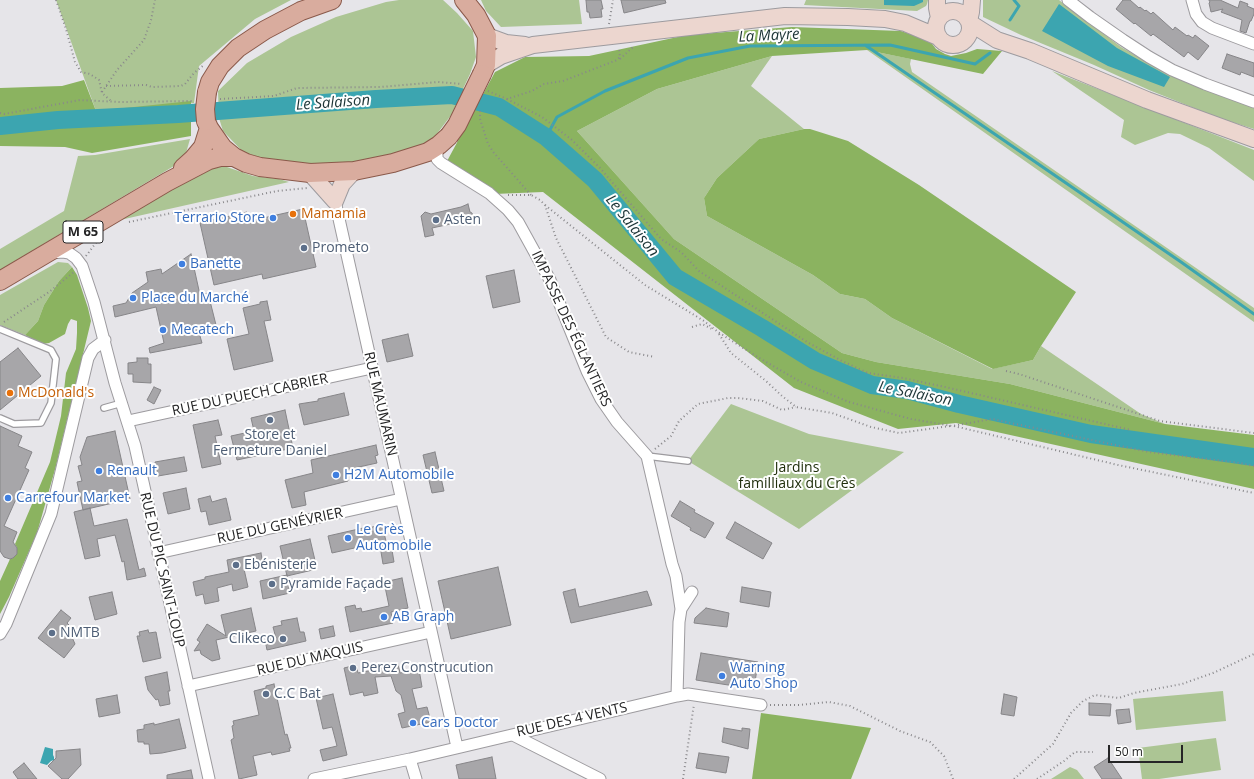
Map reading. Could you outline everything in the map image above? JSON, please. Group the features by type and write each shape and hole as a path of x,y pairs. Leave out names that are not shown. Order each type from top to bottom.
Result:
{"main road":[{"path":"332,0 301,11 265,30 238,48 220,66 210,82 214,96 205,109 208,124 223,148 234,157 246,163 260,167 310,173 354,171 393,163 420,155 435,148 449,136 457,125 484,76 501,56 533,45"},
{"path":"464,0 476,15 487,36 484,76"},
{"path":"937,0 938,19 936,28 938,37"},
{"path":"487,36 506,43 533,45 784,16 848,17 885,19 905,23 938,37 946,44 956,45 968,37 970,30 969,22 972,0"},
{"path":"905,23 938,19 947,12 957,11 962,13 969,22 997,40 1030,51 1147,100 1254,139"},
{"path":"965,40 997,40"},
{"name":"M 65","path":"167,182 193,159 203,147 208,124"},
{"name":"M 65","path":"0,280 167,182 209,160 220,157 234,157"},
{"path":"310,173 335,201 342,184 354,171"}],"street":[{"path":"1068,0 1123,40 1172,70 1254,102"},
{"path":"1192,0 1196,14 1202,22 1212,28 1254,44"},
{"name":"IMPASSE DES ÉGLANTIERS","path":"435,148 438,159 441,163 489,193 508,210 518,222 550,280 587,371 601,399 617,422 647,456 676,576 681,609 679,622 677,696"},
{"name":"RUE MAUMARIN","path":"335,201 457,747"},
{"path":"45,254 58,252 69,253 78,261"},
{"name":"RUE DU PIC SAINT-LOUP","path":"78,261 94,302 115,383 135,446 209,779"},
{"path":"0,634 6,624 51,514 88,358 93,349 105,340"},
{"name":"RUE DU PUECH CABRIER","path":"128,421 372,368"},
{"name":"RUE DU GENÉVRIER","path":"158,553 401,499"},
{"name":"IMPASSE DES ÉGLANTIERS","path":"681,609 692,592"},
{"name":"RUE DU MAQUIS","path":"188,686 431,632"},
{"name":"RUE DES 4 VENTS","path":"314,779 688,694 761,705"},
{"path":"513,735 600,779"},
{"path":"410,758 416,779"}],"lane":[{"path":"0,329 51,350 56,359 51,403 41,423 14,424 0,418"},
{"path":"104,408 122,403"},
{"path":"647,456 688,461"}],"path":[{"path":"56,0 66,29 74,62 81,72 90,74 99,80 102,93 112,102"},
{"path":"102,93 117,70 144,40 151,20 155,0"},
{"path":"507,99 532,91 544,84 563,81 617,60 620,57 618,44 608,36 613,0"},
{"path":"106,86 181,86 185,84 194,73 205,64"},
{"path":"484,76 507,99 542,117 572,140 600,168 661,240 680,252 699,270 807,342 868,373 903,378 945,387 1131,430"},
{"path":"214,96 274,96 297,88 381,87 438,82 464,84"},
{"path":"0,113 4,114 80,100 112,102 191,101"},
{"path":"480,108 480,119 488,144 494,153 531,195 540,200 645,285 704,321 718,332 759,358 801,382 849,402 911,419 952,426 1118,465 1254,493"},
{"path":"125,223 277,191 323,187"},
{"path":"489,193 501,195 531,195"},
{"path":"545,205 556,238 606,337 629,352 655,357"},
{"path":"0,325 49,292 76,270 78,261 99,238 94,241"},
{"path":"692,327 702,324 718,332 731,353 796,407"},
{"path":"1006,371 1019,374 1160,422 1254,433"},
{"path":"647,456 671,436 679,421 698,404 728,398 738,398 763,401 782,410 796,407 832,413 871,427 899,433 992,419 1149,452 1254,466"},
{"path":"1014,779 1053,744 1071,713 1083,701 1094,695 1118,698 1134,693 1182,684 1213,673 1254,654"},
{"path":"683,779 695,695"},
{"path":"761,705 829,702 850,706 900,731 930,742 944,756 953,779"},
{"path":"1036,779 1075,752 1093,752"}],"green space":[{"path":"56,0 291,0 255,19 199,66 194,103 96,111"},
{"path":"399,0 443,0 473,31 476,57 470,74 452,114 433,139 409,150 372,160 339,165 312,164 266,160 244,153 223,131 219,118 218,91 247,63 291,37 336,17 386,2"},
{"path":"481,0 579,0 582,24 501,27 486,11"},
{"path":"806,0 928,0 926,6 917,11 804,5"},
{"path":"983,0 1059,0 1121,47 1152,65 1185,82 1254,108 1254,129 1219,118 1149,90 983,17"},
{"path":"792,27 901,31 930,41 936,49 951,56 977,49 1002,51 983,74 867,50 772,56 657,89 577,131 674,239 842,353 876,362 1010,384 1165,424 1254,435 1254,489 956,423 898,429 794,388 543,192 494,194 446,163 495,72 525,57 589,56 687,35"},
{"path":"867,50 911,59 910,64 912,72 1254,308 1254,322"},
{"path":"772,56 751,86 804,129 759,139 717,178 704,198 707,216 813,275 840,294 865,299 892,318 992,369 1033,360 1041,346 1141,414 1165,424 1010,384 876,362 842,353 674,239 577,131 657,89"},
{"path":"1052,71 1254,150 1254,181 1209,148 1180,134 1168,133 1135,145 1121,137 1124,120"},
{"path":"84,80 96,111 191,101 191,136 92,153 65,147 0,146 0,88 62,86"},
{"path":"810,129 848,141 919,185 1076,292 1033,360 993,369 892,318 865,299 840,294 813,275 707,216 704,198 717,178 759,139"},
{"path":"190,139 184,160 0,270 0,249 64,211 78,156 95,155"},
{"path":"224,166 253,176 279,179 289,182 120,220 202,171"},
{"path":"58,262 68,263 72,267 59,281 44,305 38,321 25,335 0,325 0,295"},
{"path":"72,267 77,275 91,321 56,466 37,533 0,614 0,581 10,559 17,554 15,544 50,462 61,416 66,373 76,349 77,321 71,319 65,334 49,343 42,344 25,335 38,321 44,305 59,281"},
{"name":"Jardins familliaux du Crès","path":"731,404 809,434 904,452 799,529 688,461"},
{"path":"1223,691 1226,721 1136,730 1133,699"},
{"path":"761,713 871,728 851,779 752,779"},
{"path":"1216,738 1221,770 1159,779 1142,779 1138,748"},
{"path":"1070,767 1077,770 1084,779 1051,779"}],"water":[{"path":"884,0 923,0 923,2 914,6 884,5"},
{"path":"1059,4 1117,48 1170,77 1164,87 1108,66 1042,31"},
{"path":"45,747 53,749 54,757 54,760 47,765 40,763"}],"building":[{"path":"586,0 601,0 603,9 601,9 602,17 590,18 589,12 587,12"},
{"path":"621,0 665,0 666,3 624,13"},
{"path":"1123,0 1130,0 1139,8 1140,7 1145,11 1146,10 1151,14 1153,12 1173,30 1175,27 1187,36 1188,35 1193,38 1195,35 1209,46 1198,60 1188,52 1184,57 1153,34 1151,36 1135,23 1134,24 1116,9"},
{"path":"1209,0 1220,0 1238,8 1240,1 1248,4 1247,6 1254,9 1254,14 1246,33 1240,31 1242,20 1221,12 1223,9 1211,12"},
{"path":"1227,54 1254,63 1254,77 1241,72 1240,75 1222,68"},
{"path":"468,204 474,219 432,228 434,235 425,237 421,216 425,212 431,214"},
{"path":"303,209 316,267 263,279 262,274 214,285 200,223 247,212 250,221"},
{"path":"191,254 200,295 208,293 216,325 198,329 202,343 150,353 149,348 164,343 156,307 115,317 113,306 126,303 132,293 148,282 146,272 161,269 162,274"},
{"path":"514,270 520,302 493,308 486,276"},
{"path":"267,301 271,320 264,321 273,361 234,370 227,339 249,334 243,308"},
{"path":"408,334 413,356 387,362 382,340"},
{"name":"McDonald's","path":"18,348 41,376 0,410 0,362"},
{"path":"137,358 148,358 148,364 151,364 151,383 133,382 133,374 128,374 128,363 137,362"},
{"path":"154,387 161,390 154,404 147,400"},
{"path":"344,393 349,415 304,425 299,404 318,401 318,399"},
{"path":"285,410 293,448 237,460 231,436 254,431 251,418"},
{"path":"218,420 222,435 215,436 221,464 202,468 193,425"},
{"name":"Carrefour Market","path":"0,426 22,436 18,446 32,452 25,468 29,470 4,526 17,532 13,542 17,548 17,554 10,559 4,557 0,551"},
{"path":"115,431 130,499 83,510 77,482 82,481 78,466 82,465 80,457 87,437"},
{"path":"376,445 378,455 375,456 377,463 345,470 348,481 304,492 306,505 292,508 285,480 313,473 311,460"},
{"path":"435,452 444,491 432,493 423,455"},
{"path":"184,457 187,471 158,476 155,462"},
{"path":"186,488 190,509 168,514 163,493"},
{"path":"210,496 212,502 226,498 231,520 209,525 206,511 201,512 198,499"},
{"path":"680,501 695,510 694,512 714,523 705,538 690,530 691,528 671,516"},
{"path":"90,508 94,526 127,519 139,570 144,568 146,576 127,580 124,561 122,562 115,535 97,539 100,556 85,559 74,512"},
{"path":"735,522 772,543 763,559 726,538"},
{"path":"382,525 386,541 332,553 328,536"},
{"path":"310,539 317,569 287,576 280,546"},
{"path":"391,544 394,562 383,564 380,546"},
{"path":"261,553 263,565 244,569 248,587 233,591 232,584 217,588 219,601 205,604 203,594 196,596 193,582 205,579 205,577 229,572 227,560"},
{"path":"498,567 511,625 451,639 438,581"},
{"path":"287,575 290,593 263,599 260,581"},
{"path":"402,578 408,608 391,612 393,623 350,632 345,607 355,605 356,609 361,608 362,612 389,606 384,582"},
{"path":"742,587 771,592 769,607 740,602"},
{"path":"575,589 579,607 647,591 652,605 571,623 563,592"},
{"path":"112,592 117,614 95,620 89,597"},
{"path":"251,608 256,631 216,640 220,659 212,661 201,654 200,650 194,651 200,642 197,640 207,624 226,636 221,615"},
{"path":"706,608 729,613 727,627 694,623 695,618"},
{"path":"61,610 71,618 67,623 69,625 65,630 71,635 75,644 64,658 38,638"},
{"path":"297,618 300,632 304,632 306,641 267,650 265,640 276,638 273,627 282,625 281,621"},
{"path":"333,626 335,636 321,639 319,629"},
{"path":"148,630 149,633 156,632 161,658 143,662 137,636 140,636 139,632"},
{"path":"701,653 758,662 754,689 696,680"},
{"path":"398,664 400,673 419,669 422,687 412,689 417,709 427,707 431,722 402,728 398,714 405,712 401,695 396,691 391,676 375,677 378,693 364,696 363,692 350,695 344,668 356,665 358,673"},
{"path":"167,672 170,691 168,691 170,704 160,706 158,699 156,700 148,690 145,677"},
{"path":"274,684 285,735 287,734 291,748 289,748 290,751 272,755 271,752 253,756 257,775 239,779 231,740 234,738 232,726 234,725 233,721 259,715 254,691"},
{"path":"333,694 347,755 323,761 320,750 337,746 332,727 323,729 316,698"},
{"path":"1004,694 1017,697 1014,716 1001,714"},
{"path":"117,695 120,713 99,717 96,699"},
{"path":"1089,703 1111,704 1110,716 1089,715"},
{"path":"1129,709 1131,722 1118,724 1116,710"},
{"path":"179,719 186,748 150,754 149,744 138,742 137,730 144,729 144,725 154,723 154,725"},
{"path":"724,728 742,731 742,728 750,729 748,749 722,742"},
{"path":"80,749 81,765 68,779 62,779 48,766 56,758 56,751"},
{"path":"699,753 729,757 726,773 696,768"},
{"path":"492,757 496,779 459,779 456,765"},
{"path":"1108,758 1122,779 1102,779 1094,767"},
{"path":"24,763 37,779 18,779 13,772"},
{"path":"191,770 193,779 167,779 167,775"}],"waterway":[{"name":"La Mayre","path":"1010,20 1019,6 1014,0"},
{"path":"865,45 1181,262 1254,314"},
{"name":"La Mayre","path":"546,137 557,117 605,91 688,58 750,46 890,45 975,64 990,53"},
{"name":"Le Salaison","path":"0,126 58,120 178,114 376,99 452,95 499,107 546,137 595,180 675,277 815,361 872,385 907,390 959,404 1091,434 1254,457"}],"place":[{"name":"Mamamia","path":"293,214"},
{"name":"Terrario Store","path":"273,218"},
{"name":"Asten","path":"436,220"},
{"name":"Prometo","path":"304,248"},
{"name":"Banette","path":"182,264"},
{"name":"Place du Marché","path":"133,298"},
{"name":"Mecatech","path":"163,330"},
{"name":"McDonald's","path":"10,393"},
{"name":"Store et Fermeture Daniel","path":"270,420"},
{"name":"Renault","path":"99,471"},
{"name":"H2M Automobile","path":"336,475"},
{"name":"Carrefour Market","path":"8,498"},
{"name":"Le Crès Automobile","path":"348,538"},
{"name":"Ebénisterie","path":"236,565"},
{"name":"Pyramide Façade","path":"272,584"},
{"name":"AB Graph","path":"384,617"},
{"name":"NMTB","path":"52,633"},
{"name":"Clikeco","path":"283,639"},
{"name":"Perez Construcution","path":"353,668"},
{"name":"Warning Auto Shop","path":"722,676"},
{"name":"C.C Bat","path":"266,694"},
{"name":"Cars Doctor","path":"413,723"}]}
